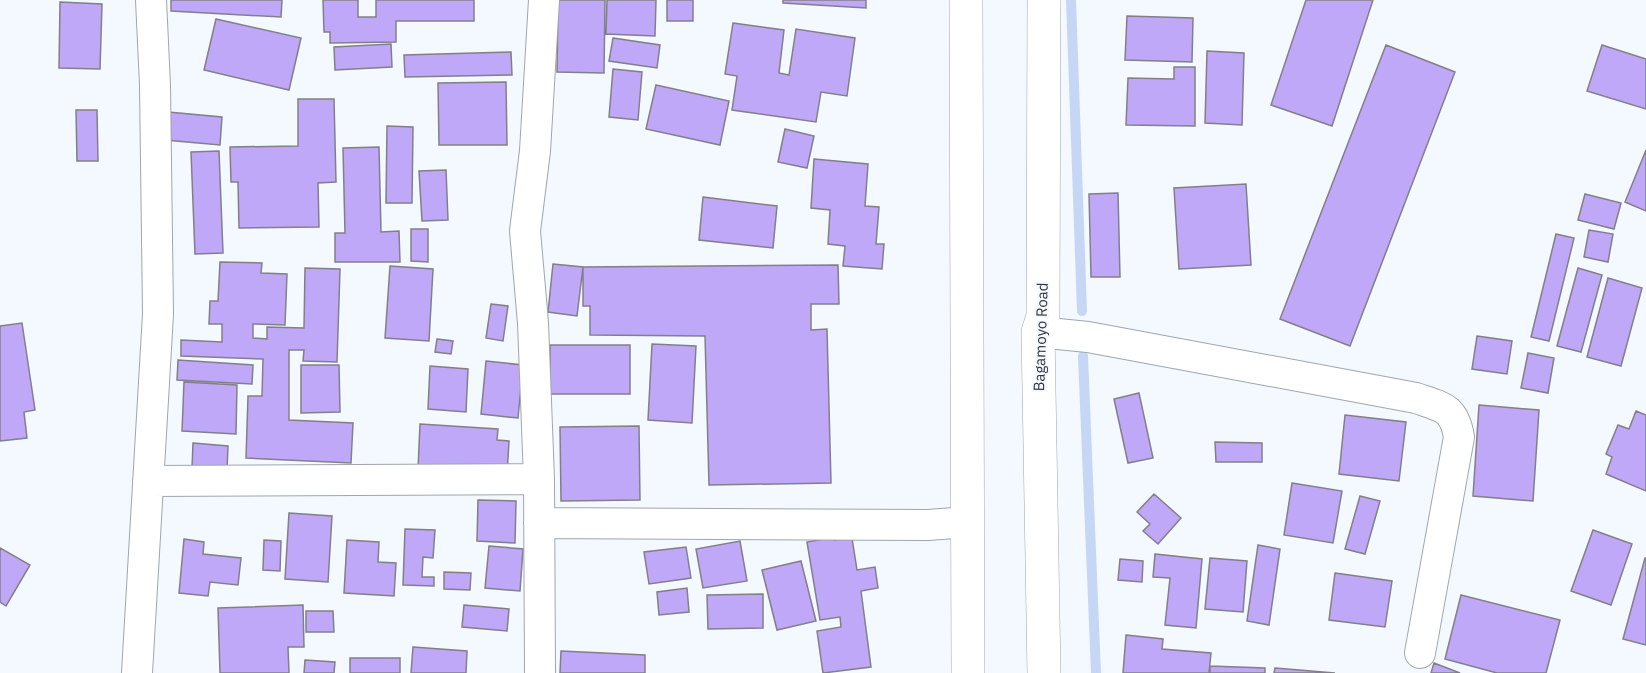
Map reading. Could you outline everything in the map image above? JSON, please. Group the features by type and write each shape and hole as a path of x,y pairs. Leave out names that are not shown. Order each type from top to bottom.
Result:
{"highway":[{"path":"966,0 968,673"},
{"name":"Bagamoyo Road","path":"1044,0 1043,315 1038,332 1044,673"}],"street":[{"path":"137,673 158,314 155,85 151,0"},
{"path":"540,673 539,479 533,323 525,231 535,151 544,0"},
{"path":"1038,332 1088,337 1404,396 1447,409 1456,419 1459,437 1420,653"},
{"path":"148,481 539,479"},
{"path":"539,523 928,525 968,522"}],"building":[{"path":"171,0 282,0 281,17 171,11"},
{"path":"323,0 358,0 358,17 376,17 376,0 474,0 474,21 396,21 396,42 330,43 330,32 324,32"},
{"path":"558,0 605,0 604,73 557,72"},
{"path":"607,0 656,0 655,36 606,34"},
{"path":"667,0 693,0 693,21 667,21"},
{"path":"783,0 866,0 866,8 783,3"},
{"path":"1306,0 1373,0 1332,126 1271,105"},
{"path":"60,2 102,4 100,69 59,68"},
{"path":"1127,16 1193,18 1192,62 1125,60"},
{"path":"216,19 301,38 289,90 204,70"},
{"path":"733,23 784,30 779,73 789,75 796,29 855,38 847,96 821,92 816,122 732,110 737,76 725,74"},
{"path":"613,38 660,45 657,68 609,61"},
{"path":"391,44 392,67 335,70 334,47"},
{"path":"1386,45 1455,72 1350,346 1280,319"},
{"path":"1602,45 1646,59 1646,109 1587,91"},
{"path":"1207,51 1244,53 1242,125 1205,123"},
{"path":"511,52 512,75 405,77 404,55"},
{"path":"1174,67 1195,67 1195,126 1126,125 1128,78 1174,79"},
{"path":"613,69 642,72 638,120 609,117"},
{"path":"506,82 507,145 439,145 438,83"},
{"path":"656,85 729,101 720,145 646,129"},
{"path":"298,99 334,99 336,182 318,183 319,227 239,228 238,182 231,182 230,147 298,146"},
{"path":"76,110 97,110 98,161 77,161"},
{"path":"168,112 222,117 220,145 165,140"},
{"path":"387,126 413,127 412,203 386,203"},
{"path":"785,129 814,136 807,168 778,162"},
{"path":"379,147 381,232 399,231 400,262 335,262 335,233 345,233 343,148"},
{"path":"1646,150 1646,211 1625,202"},
{"path":"219,151 223,253 195,254 191,152"},
{"path":"814,159 868,164 865,206 879,207 876,244 884,244 882,269 843,266 845,246 828,244 830,210 811,208"},
{"path":"446,170 448,220 422,221 419,171"},
{"path":"1246,184 1251,265 1179,269 1174,188"},
{"path":"1118,193 1120,277 1091,277 1089,194"},
{"path":"1585,194 1621,203 1614,229 1578,220"},
{"path":"703,197 777,206 773,248 699,240"},
{"path":"411,229 428,229 428,262 411,261"},
{"path":"1589,230 1613,234 1608,262 1584,257"},
{"path":"1556,234 1574,238 1549,341 1531,337"},
{"path":"220,262 262,263 261,273 287,274 285,325 253,324 253,338 267,339 267,327 304,328 305,268 340,269 337,362 303,361 304,350 289,350 289,420 353,423 351,463 246,458 248,396 262,396 263,359 181,356 181,340 222,342 222,324 209,324 210,301 218,301"},
{"path":"553,264 583,267 577,316 548,312"},
{"path":"838,265 839,304 811,304 811,330 827,329 831,483 709,485 705,336 590,335 590,306 583,306 583,267"},
{"path":"390,266 433,269 429,341 385,338"},
{"path":"1578,268 1602,275 1581,352 1557,346"},
{"path":"1608,278 1642,288 1621,366 1587,357"},
{"path":"491,304 508,306 503,341 486,338"},
{"path":"22,323 35,410 24,412 27,438 0,441 0,326"},
{"path":"1477,336 1512,341 1507,374 1472,369"},
{"path":"437,339 453,341 451,354 435,352"},
{"path":"652,344 696,346 692,423 648,420"},
{"path":"550,345 630,345 630,394 550,394"},
{"path":"1528,353 1554,358 1548,393 1521,388"},
{"path":"178,360 253,365 252,384 177,380"},
{"path":"486,361 523,365 518,418 481,414"},
{"path":"301,365 339,365 340,412 301,413"},
{"path":"430,366 468,369 466,412 428,409"},
{"path":"184,382 237,385 236,434 182,431"},
{"path":"1139,393 1153,458 1128,463 1114,399"},
{"path":"1479,405 1539,410 1533,501 1473,496"},
{"path":"1636,411 1646,415 1646,491 1606,474 1612,457 1606,454 1618,425 1629,429"},
{"path":"1345,415 1406,422 1399,481 1339,474"},
{"path":"420,424 498,429 497,440 509,441 507,475 418,469"},
{"path":"639,426 640,500 561,501 560,427"},
{"path":"1215,442 1262,443 1262,462 1216,462"},
{"path":"193,443 228,446 227,470 192,468"},
{"path":"1292,483 1342,491 1333,543 1284,535"},
{"path":"1154,494 1181,518 1158,544 1143,531 1150,524 1137,512"},
{"path":"1360,496 1380,501 1365,554 1345,549"},
{"path":"478,500 516,501 515,543 477,541"},
{"path":"289,513 332,516 328,582 285,579"},
{"path":"405,529 435,530 433,558 423,557 422,577 434,577 434,586 403,585"},
{"path":"1593,530 1632,544 1611,605 1571,591"},
{"path":"834,537 834,540 852,538 857,570 875,567 878,588 861,591 871,667 823,673 817,631 841,627 840,617 820,620 807,542"},
{"path":"184,539 204,542 203,554 241,558 238,585 210,582 208,596 179,593"},
{"path":"264,540 281,541 280,571 263,570"},
{"path":"347,540 379,542 378,562 396,563 394,596 344,593"},
{"path":"740,541 747,581 703,588 696,549"},
{"path":"1258,545 1280,549 1269,625 1247,621"},
{"path":"489,546 523,549 520,591 485,588"},
{"path":"686,547 691,578 649,584 644,552"},
{"path":"0,548 30,565 6,606 0,602"},
{"path":"1155,554 1202,559 1196,628 1165,625 1170,578 1153,577"},
{"path":"1210,558 1247,561 1243,612 1205,609"},
{"path":"1646,558 1646,645 1623,639"},
{"path":"1120,559 1143,561 1142,582 1118,580"},
{"path":"801,561 816,621 777,630 762,570"},
{"path":"444,572 471,573 470,590 444,589"},
{"path":"1335,573 1392,581 1385,627 1329,620"},
{"path":"687,588 689,612 659,615 657,592"},
{"path":"763,594 763,628 708,629 707,595"},
{"path":"1461,595 1560,620 1546,673 1497,673 1445,659"},
{"path":"303,605 304,647 288,647 289,673 220,673 218,608"},
{"path":"464,605 509,609 507,631 462,627"},
{"path":"306,611 333,611 334,632 306,632"},
{"path":"1126,635 1163,639 1162,649 1211,653 1209,673 1123,673"},
{"path":"413,647 467,651 466,673 411,673"},
{"path":"561,651 645,655 645,673 560,673"},
{"path":"350,658 400,658 400,673 350,673"},
{"path":"305,660 335,662 334,673 304,673"},
{"path":"1434,663 1460,673 1431,673"},
{"path":"1210,666 1265,668 1265,673 1210,673"},
{"path":"1275,668 1335,673 1274,673"}],"waterway":[{"path":"1071,0 1082,311"},
{"path":"1083,356 1096,673"}]}
